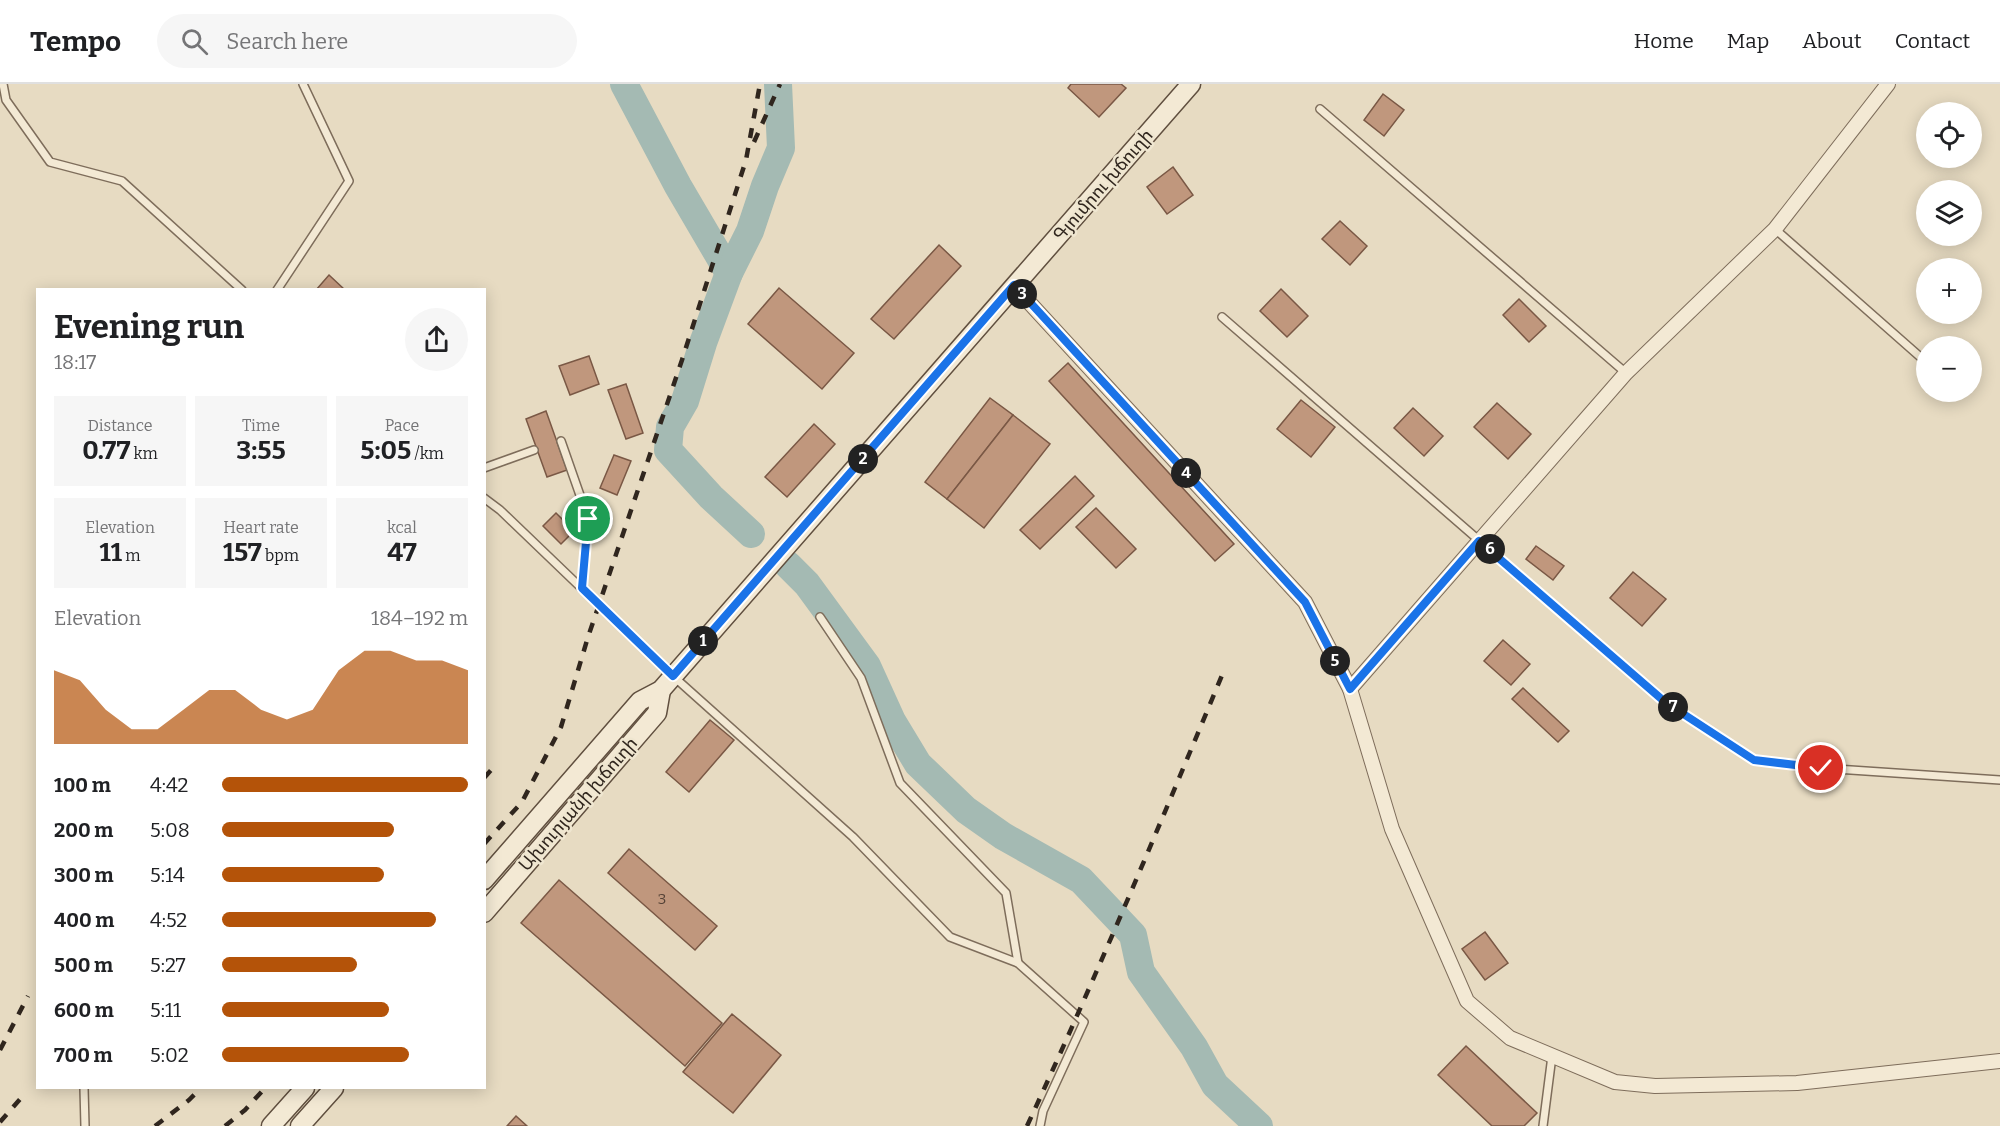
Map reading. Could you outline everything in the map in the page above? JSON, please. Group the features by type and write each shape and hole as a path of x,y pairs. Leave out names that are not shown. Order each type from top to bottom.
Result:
{"main road":[{"name":"Գյումրու խճուղի","path":"1014,285 1191,84"},
{"name":"Ախուրյանի խճուղի","path":"486,878 640,701 661,690 1014,285"},
{"name":"Ախուրյանի խճուղի","path":"486,911 657,713 661,690"},
{"path":"271,1126 303,1089"},
{"path":"300,1126 333,1089"}],"street":[{"path":"1350,689 1626,373 1775,229 1888,84"},
{"path":"1014,285 1305,602 1350,689 1392,829 1467,1001 1510,1038 1615,1082 1654,1086 1797,1083 2000,1060"}],"lane":[{"path":"3,84 6,100 50,162 122,181 240,288"},
{"path":"278,288 349,182 303,84"},
{"path":"1320,109 1626,373"},
{"path":"1775,229 1916,353"},
{"path":"1221,317 1665,702 1754,760 1821,768 2000,780"},
{"path":"561,441 588,519 582,588"},
{"path":"486,467 534,450"},
{"path":"486,500 500,510 673,676 853,837 950,937 1018,963 1084,1022 1043,1111 1040,1126"},
{"path":"820,617 861,678 900,783 1006,894 1018,963"},
{"path":"1543,1126 1552,1056"},
{"path":"84,1089 85,1126"}],"building":[{"path":"1071,84 1121,84 1126,88 1099,117 1068,88"},
{"path":"1383,94 1404,110 1384,136 1364,120"},
{"path":"1173,167 1193,195 1167,214 1147,187"},
{"path":"1340,221 1367,246 1350,265 1322,239"},
{"path":"939,245 961,266 894,339 871,319"},
{"path":"329,275 343,288 318,288"},
{"path":"779,288 854,353 822,389 748,324"},
{"path":"1281,289 1308,316 1287,337 1260,311"},
{"path":"1519,299 1546,326 1529,342 1503,315"},
{"path":"589,356 599,384 570,395 559,366"},
{"path":"1068,363 1234,544 1215,561 1049,381"},
{"path":"626,384 643,433 626,439 608,390"},
{"path":"990,398 1013,415 947,499 925,482"},
{"path":"1301,400 1335,427 1311,457 1277,429"},
{"path":"1497,403 1531,434 1508,459 1474,427"},
{"path":"1413,408 1443,436 1424,456 1394,428"},
{"path":"546,411 567,470 547,477 526,419"},
{"path":"1013,415 1050,444 984,528 947,499"},
{"path":"814,424 835,444 787,497 765,477"},
{"path":"614,455 631,461 617,495 600,488"},
{"path":"1075,476 1094,496 1040,549 1020,530"},
{"path":"1096,508 1136,549 1116,568 1076,527"},
{"path":"556,513 574,531 561,544 543,526"},
{"path":"1536,546 1564,566 1553,580 1526,559"},
{"path":"1633,572 1666,599 1642,626 1610,598"},
{"path":"1503,640 1530,664 1511,685 1484,661"},
{"path":"1523,688 1569,731 1558,742 1512,699"},
{"path":"710,720 734,740 689,792 666,772"},
{"path":"629,849 717,926 695,950 608,873"},
{"path":"559,880 722,1023 685,1066 521,923"},
{"path":"1485,932 1508,963 1485,980 1462,949"},
{"path":"732,1014 781,1055 733,1113 683,1072"},
{"path":"1466,1046 1537,1113 1524,1126 1492,1126 1438,1075"},
{"path":"516,1116 527,1126 507,1126"}],"waterway":[{"path":"624,84 678,186 729,273"},
{"path":"751,534 711,497 668,450 670,427 685,401 703,343 729,273 750,231 781,148 778,84"},
{"path":"788,565 807,584 867,666 892,721 918,764 966,810 1003,836 1081,880 1133,935 1141,972 1194,1047 1215,1085 1259,1126"}],"railway":[{"path":"486,842 522,802 561,727 588,637 682,360 746,160 760,84"},
{"path":"754,142 780,84"},
{"path":"1027,1126 1104,955 1225,668"},
{"path":"486,776 493,768"},
{"path":"0,1050 28,996"},
{"path":"155,1126 200,1089"},
{"path":"225,1126 245,1110 264,1089"},
{"path":"0,1122 21,1098"}],"route":[{"path":"588,519 582,588 673,676 1014,285 1305,602 1350,689 1479,541 1665,702 1754,760 1821,768"}]}
